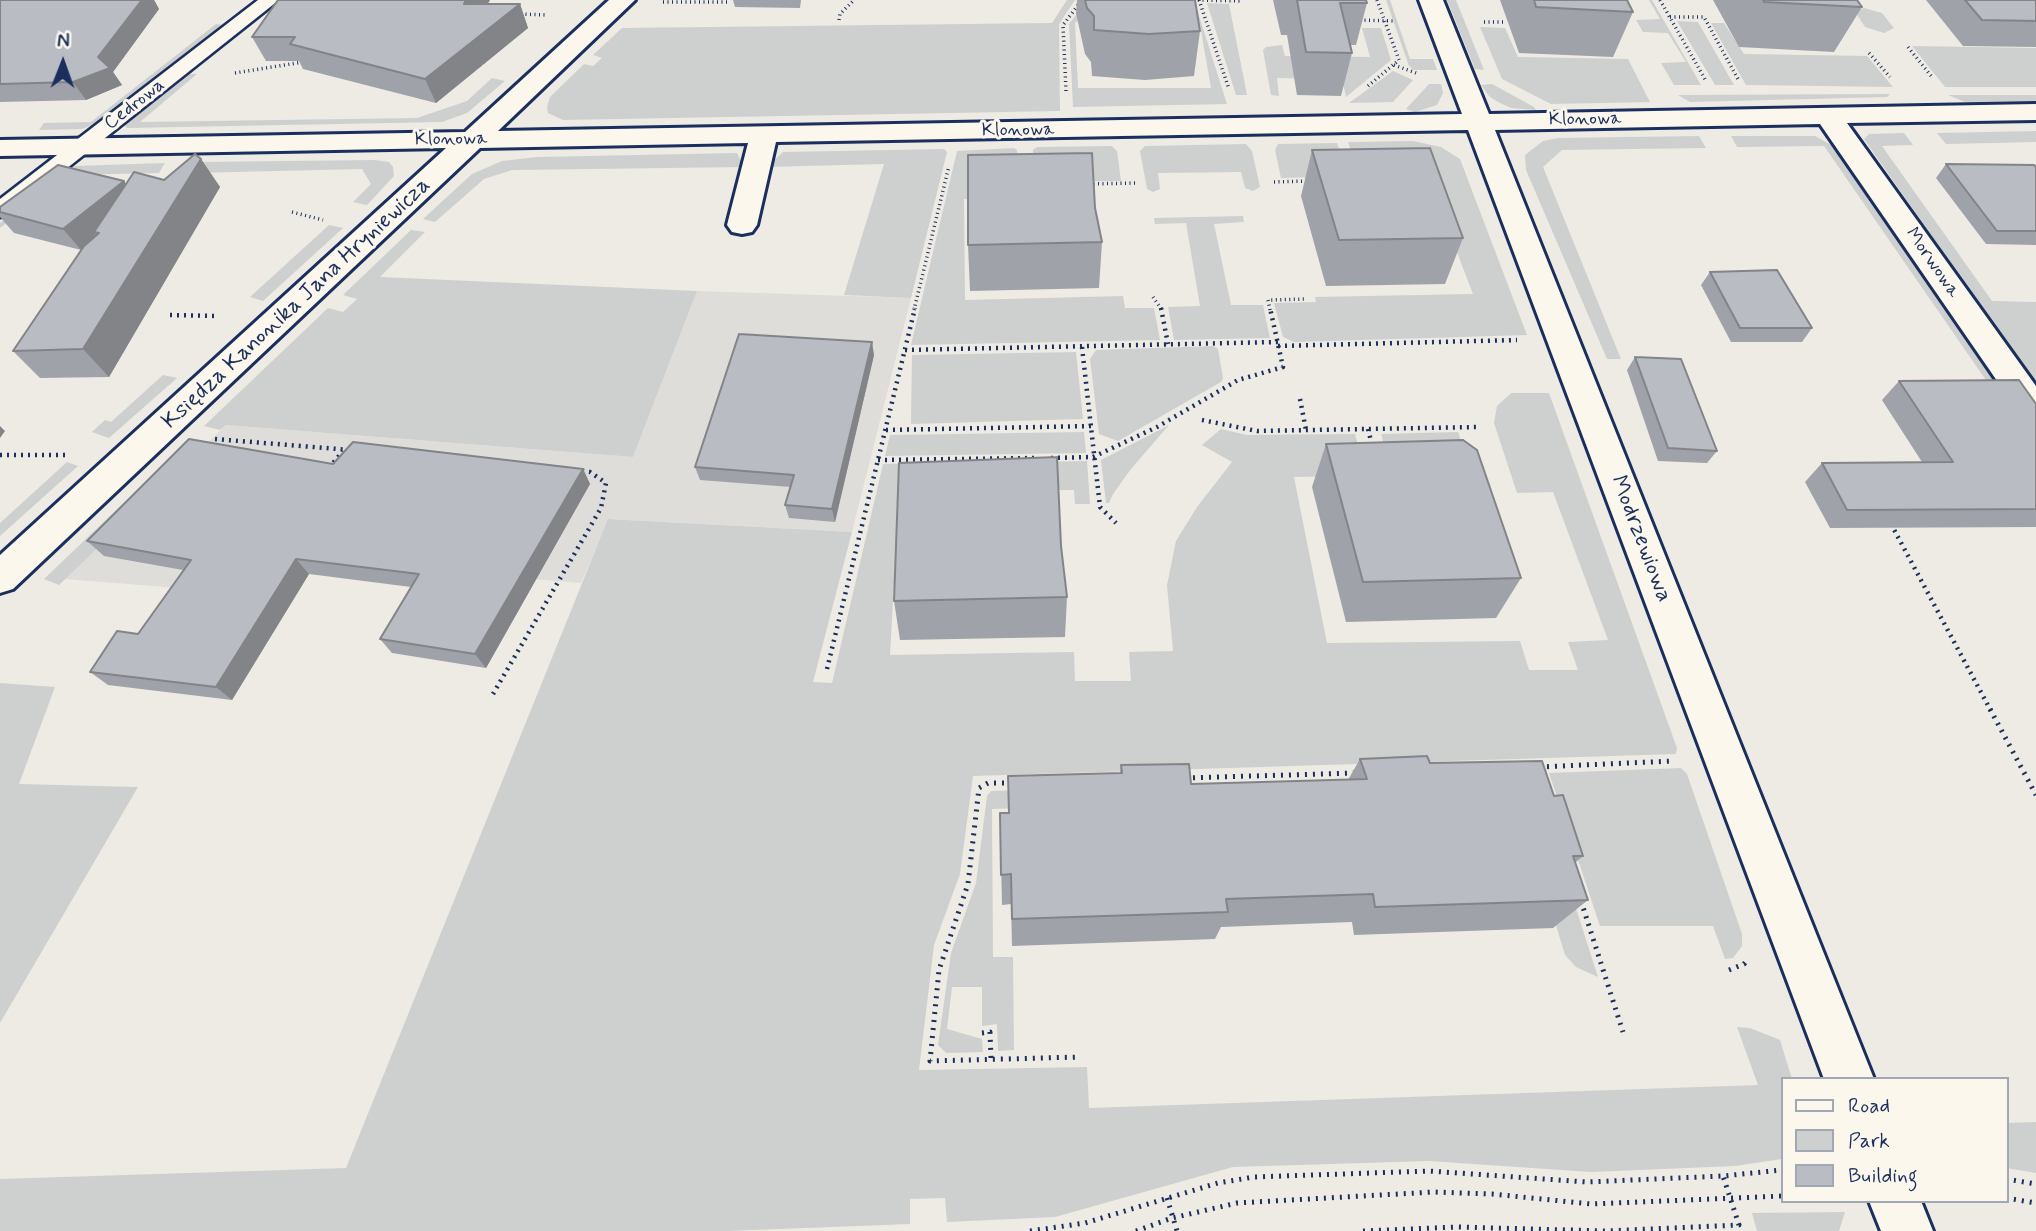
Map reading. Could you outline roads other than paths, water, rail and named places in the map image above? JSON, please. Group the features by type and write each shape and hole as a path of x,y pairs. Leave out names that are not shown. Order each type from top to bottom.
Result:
{"street":[{"name":"Modrzewiowa","path":"1431,0 1848,1077"},
{"name":"Księdza Kanonika Jana Hryniewicza","path":"0,578 472,140 638,1"},
{"name":"Klonowa","path":"0,148 2036,112"},
{"name":"Morwowa","path":"1828,116 2036,411"},
{"path":"742,225 764,135"},
{"path":"1896,1203 1906,1231"}],"lane":[{"name":"Cedrowa","path":"0,210 270,0"}]}
